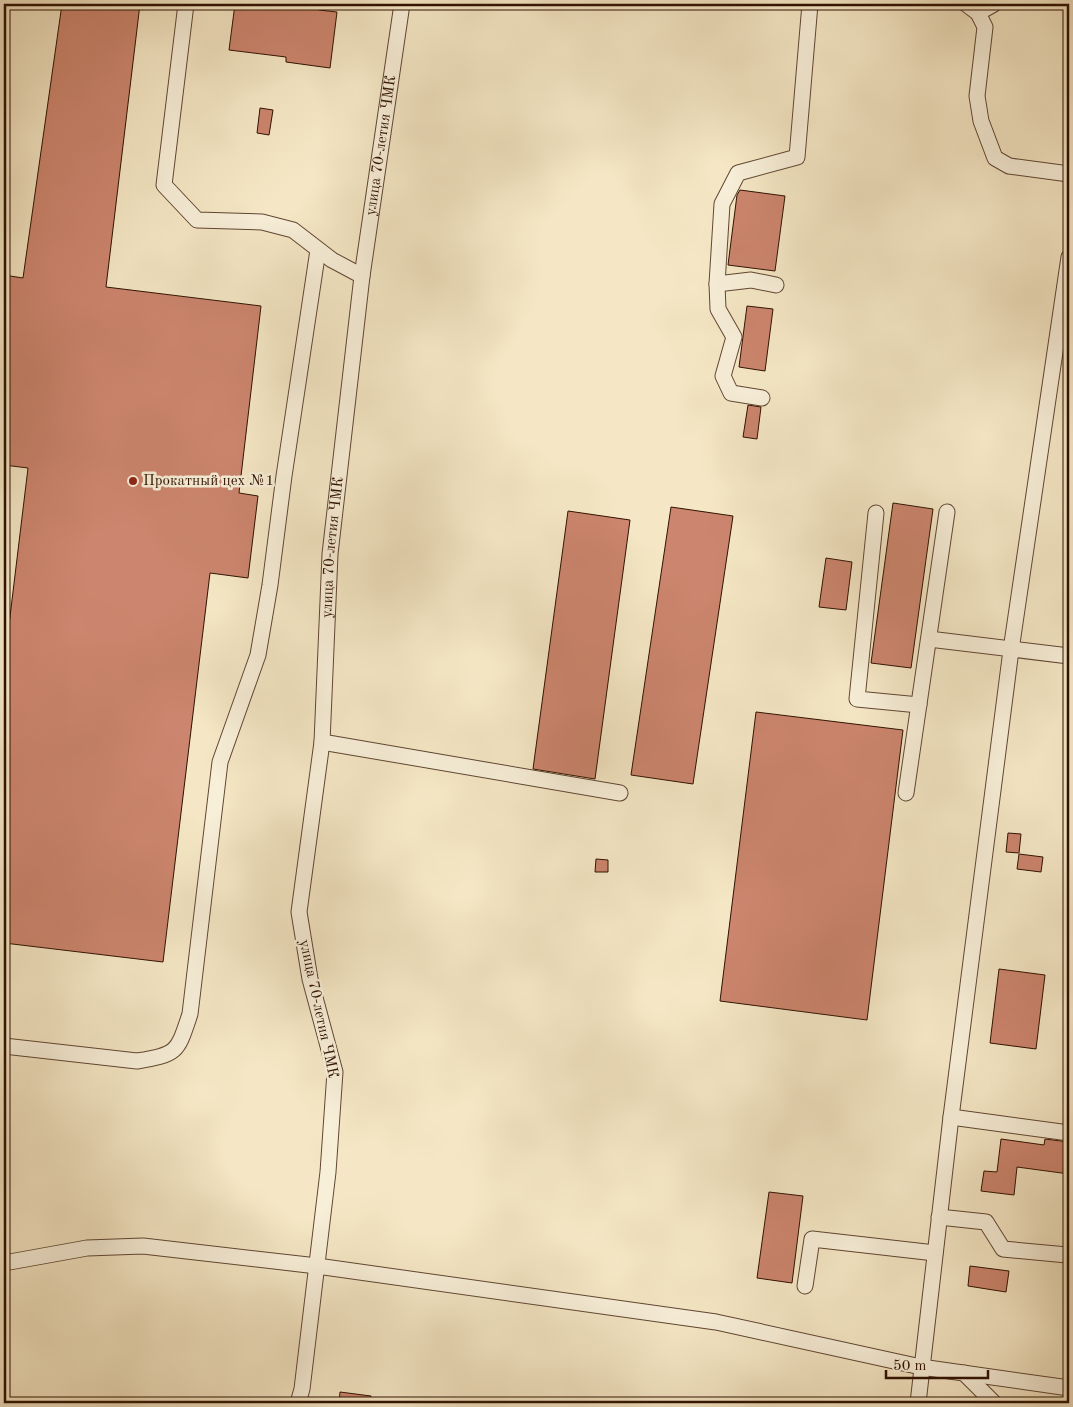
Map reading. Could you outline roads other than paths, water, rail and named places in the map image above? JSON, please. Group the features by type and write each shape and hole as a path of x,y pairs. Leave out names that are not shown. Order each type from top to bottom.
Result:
{"street":[{"path":"186,4 164,185 197,220 262,222 293,230 332,260 362,276"},
{"name":"улица 70-летия ЧМК","path":"300,1396 318,1266 335,1072 310,979 299,912 322,742 330,554 362,276 402,4"},
{"path":"762,398 731,393 724,376 734,337 718,309 717,284 722,204 738,172 797,158 810,4"},
{"path":"994,4 972,8 986,27 977,96 981,121 995,158 1009,166 1069,174"},
{"path":"4,1046 137,1061 173,1052 180,1044 190,1014 220,762 258,655 270,585 284,476 318,250"},
{"path":"918,1403 951,1117 1011,650 1069,257"},
{"path":"717,284 751,280 776,285"},
{"path":"906,793 947,512"},
{"path":"876,513 857,699 919,705"},
{"path":"929,639 1069,656"},
{"path":"322,742 620,793"},
{"path":"951,1117 1069,1129"},
{"path":"939,1217 986,1222 1004,1249 1067,1255"},
{"path":"806,1286 812,1239 935,1253"},
{"path":"4,1263 87,1248 143,1246 318,1266 716,1322 921,1367 1069,1388"},
{"path":"964,1373 994,1403"}],"place":[{"name":"Прокатный цех №1","path":"133,481"}]}
